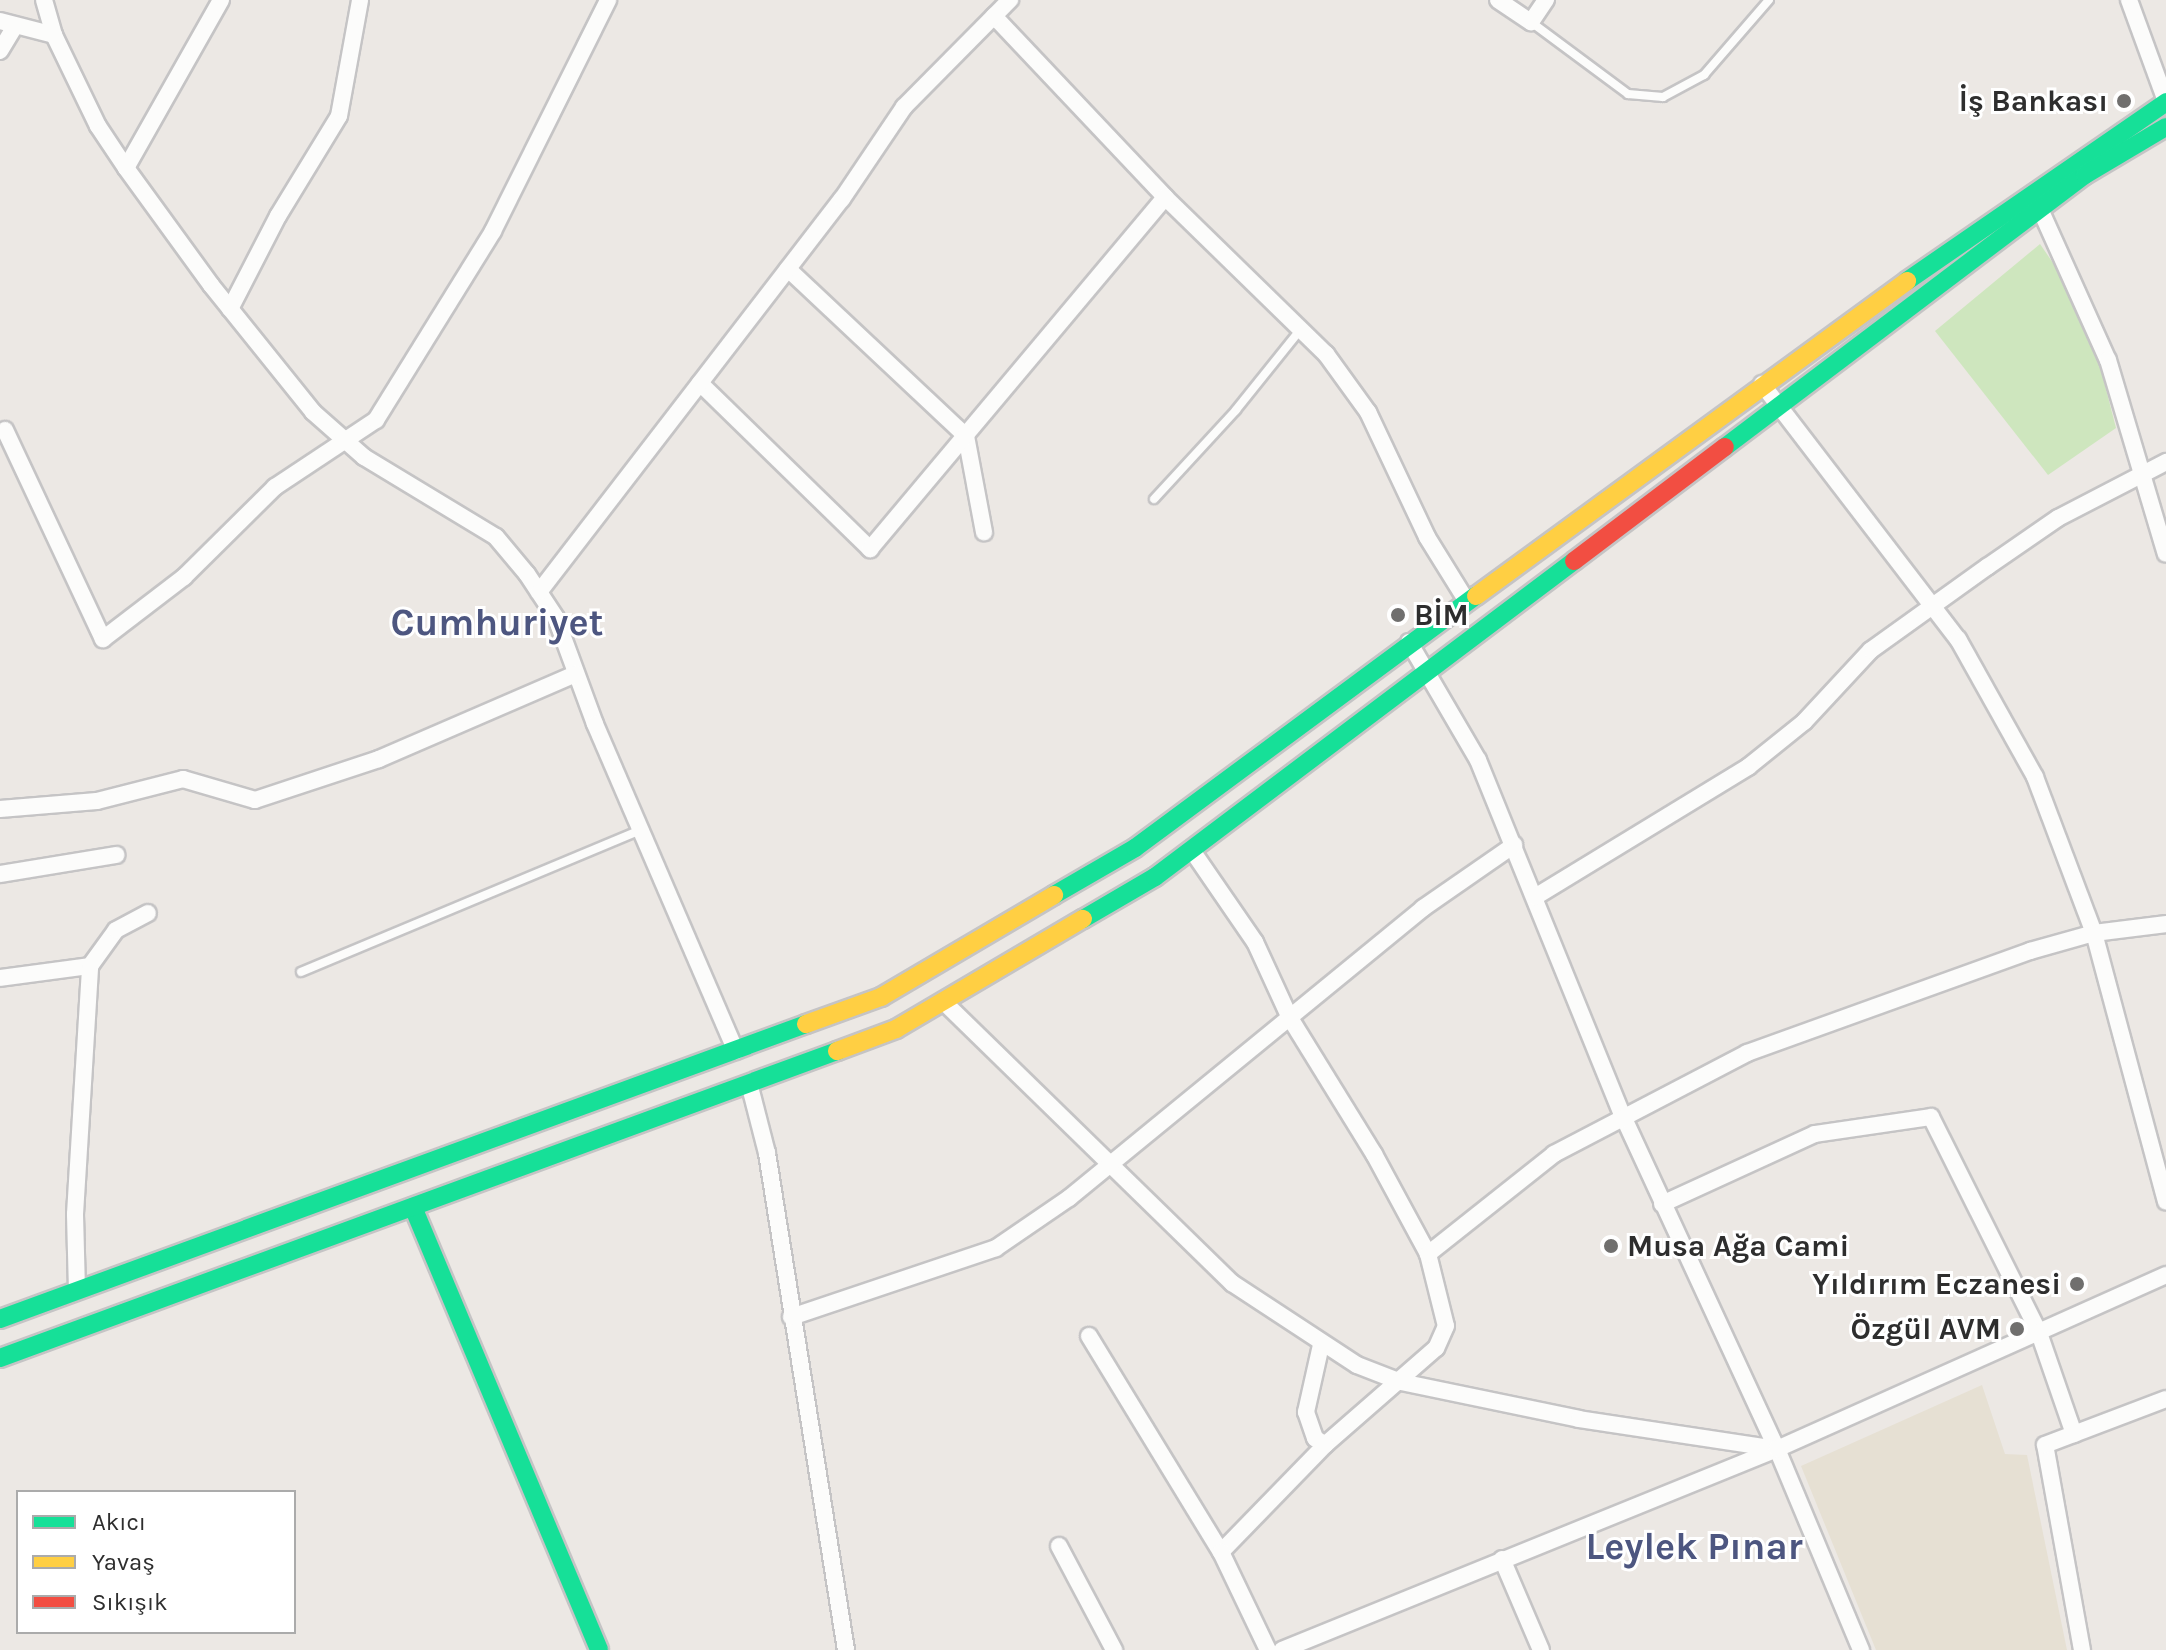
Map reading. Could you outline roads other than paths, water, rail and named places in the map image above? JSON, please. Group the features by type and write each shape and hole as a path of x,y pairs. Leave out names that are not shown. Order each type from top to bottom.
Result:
{"main road":[{"path":"0,1319 881,997 1135,848 1409,642 1762,384 2076,160 2166,102"},
{"path":"0,1358 896,1029 1155,877 2040,209 2166,127"},
{"path":"413,1207 599,1650"}],"street":[{"path":"44,0 54,35 98,126 230,309 313,412 344,442 496,537 539,592 556,618 575,674 736,1051"},
{"path":"126,168 221,0"},
{"path":"230,309 278,216 339,116 360,0"},
{"path":"5,430 103,639 184,577 275,487 344,442 386,406 493,231 608,0"},
{"path":"539,592 788,269 904,107 1010,0"},
{"path":"1498,0 1531,22 1546,0"},
{"path":"2129,0 2166,102"},
{"path":"994,16 1165,197 1302,328 1368,412 1427,537 1466,600"},
{"path":"0,51 7,25 54,35"},
{"path":"700,383 870,549 1165,197"},
{"path":"2040,209 2096,328 2166,554"},
{"path":"788,269 966,436 984,532"},
{"path":"1762,384 1777,408 1958,639 2035,777 2094,933 2166,1201"},
{"path":"1535,897 1748,767 1804,722 1871,650 2058,518 2166,462"},
{"path":"1409,642 1478,760 1622,1114 1777,1449 1861,1650"},
{"path":"0,809 97,801 183,779 255,800 379,759 575,674"},
{"path":"791,1317 996,1248 1108,1166 1423,908 1514,845"},
{"path":"1191,849 1255,942 1290,1018 1374,1154 1428,1254 1446,1326 1436,1348 1401,1382 1325,1445 1221,1552"},
{"path":"0,874 116,855"},
{"path":"77,1291 75,1214 90,966 116,930 148,913"},
{"path":"1428,1254 1524,1174 1622,1114 1747,1053 2094,933 2166,924"},
{"path":"0,978 90,966"},
{"path":"943,1001 1108,1166 1232,1283 1321,1345 1401,1382 1579,1419 1777,1449"},
{"path":"749,1083 767,1153 846,1650"},
{"path":"1662,1204 1815,1134 1931,1117 2039,1333 2074,1434"},
{"path":"1282,1650 1777,1449 2166,1275"},
{"path":"1089,1336 1221,1552 1268,1650"},
{"path":"1321,1345 1306,1412 1315,1438 1325,1445"},
{"path":"2082,1650 2045,1445 2166,1399"},
{"path":"1059,1546 1114,1650"},
{"path":"1502,1559 1541,1650"}],"lane":[{"path":"1531,22 1628,94 1663,97 1704,75 1769,0"},
{"path":"1154,499 1236,410 1302,328"},
{"path":"301,972 641,830"}],"place":[{"name":"İş Bankası","path":"2124,101"},
{"name":"BİM","path":"1398,615"},
{"name":"Musa Ağa Cami","path":"1611,1246"},
{"name":"Yıldırım Eczanesi","path":"2077,1284"},
{"name":"Özgül AVM","path":"2017,1329"}],"district":[{"name":"Cumhuriyet","path":"497,623"},
{"name":"Leylek Pınar","path":"1694,1547"}]}
